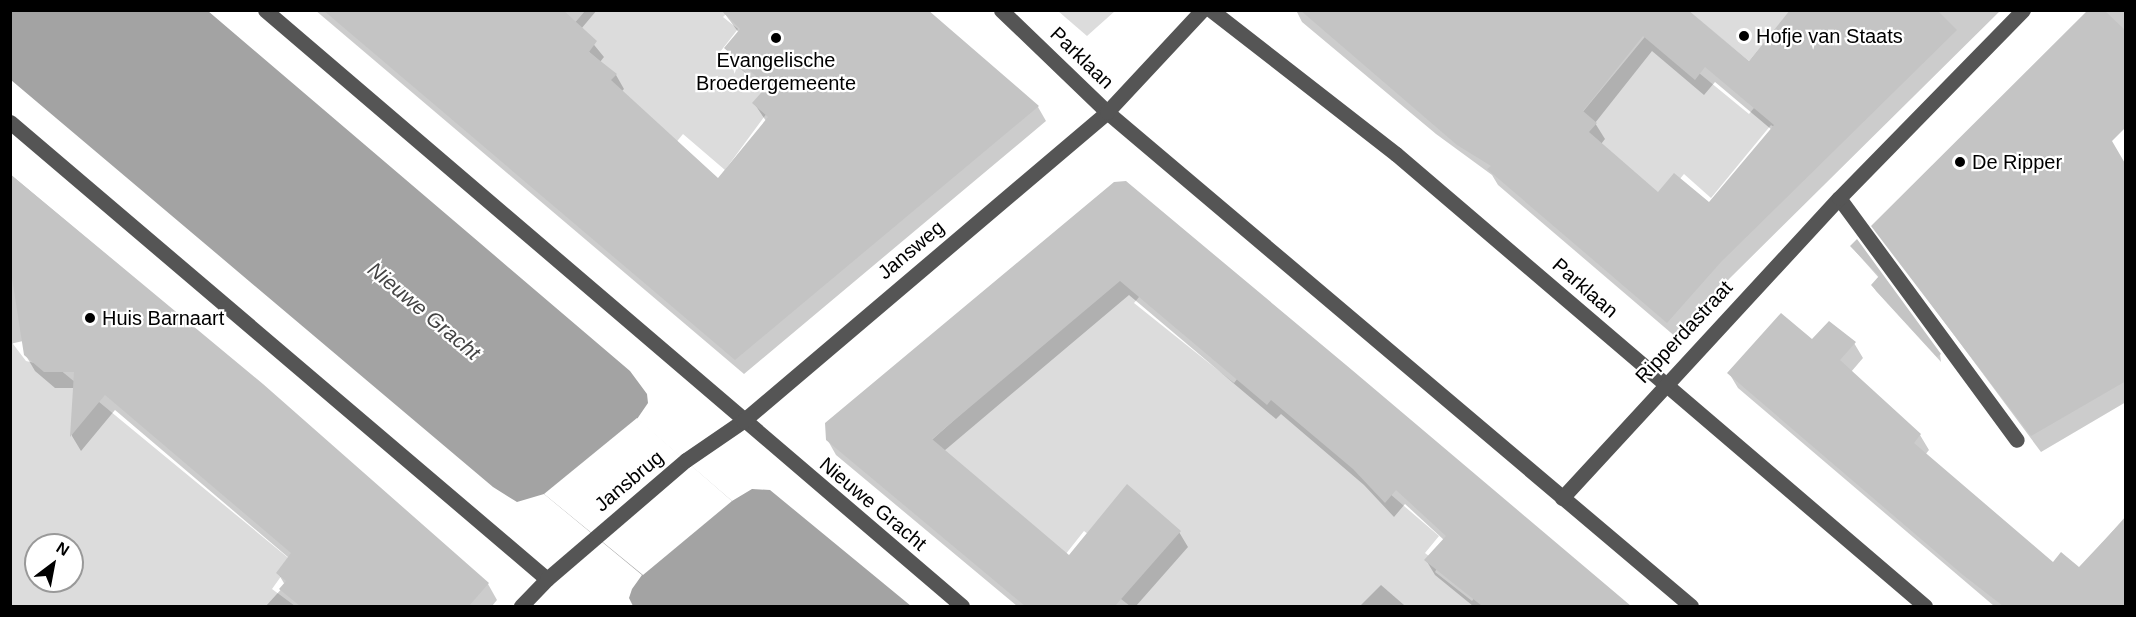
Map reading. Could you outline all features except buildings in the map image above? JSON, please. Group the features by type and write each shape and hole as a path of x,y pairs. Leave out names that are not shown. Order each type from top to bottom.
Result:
{"street":[{"name":"Nieuwe Gracht","path":"265,10 962,606"},
{"name":"Parklaan","path":"1001,10 1107,112 1691,606"},
{"name":"Parklaan","path":"1107,112 1202,10"},
{"name":"Parklaan","path":"1211,10 1396,154 1924,606"},
{"name":"Ripperdastraat","path":"1562,498 1664,383 1839,198 2024,10"},
{"name":"Jansweg","path":"743,421 1107,112"},
{"path":"10,122 547,579"},
{"path":"1839,198 2017,440"},
{"name":"Jansbrug","path":"521,606 547,579 686,460 743,421"}],"shaded area":[{"path":"585,11 729,11 723,17 738,29 720,52 778,98 725,170 683,134 660,162 590,103 614,74 567,32"},
{"path":"1058,11 1115,11 1087,36"},
{"name":"Hofje van Staats","path":"1688,11 1790,11 1749,61"},
{"path":"1649,32 1749,114 1777,80 1783,134 1771,125 1711,198 1684,174 1659,204 1568,130"},
{"path":"1121,272 1144,291 1134,303 1234,383 1253,359 1319,433 1439,536 1425,553 1439,564 1435,572 1472,601 1487,582 1518,606 1130,606 1121,599 1115,555 1084,531 1065,555 924,447"},
{"path":"10,340 26,361 59,369 292,561 272,589 295,606 11,606"}],"water":[{"path":"11,11 208,11 630,371 647,394 648,403 637,419 732,501 752,489 770,490 911,606 633,606 629,598 632,589 642,575 544,494 517,502 493,487 11,80"}],"pier":[{"path":"637,418 732,501 643,575 544,494"}],"place":[{"name":"Hofje van Staats","path":"1744,36"},
{"name":"Evangelische Broedergemeente","path":"776,38"},
{"name":"De Ripper","path":"1960,162"},
{"name":"Huis Barnaart","path":"90,318"}]}
